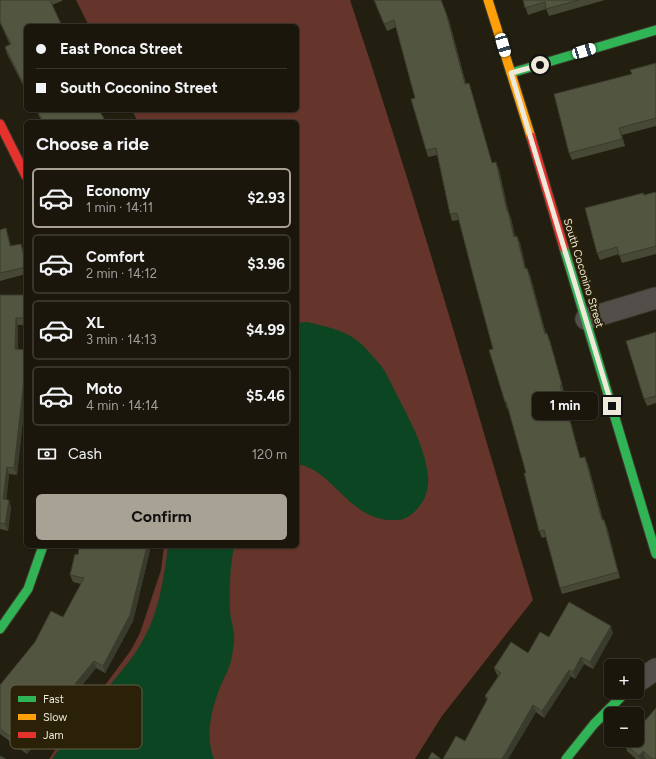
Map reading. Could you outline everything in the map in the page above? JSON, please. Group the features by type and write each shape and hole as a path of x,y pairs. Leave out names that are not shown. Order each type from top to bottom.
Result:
{"street":[{"name":"South Coconino Street","path":"488,0 656,552"},
{"path":"511,73 656,30"},
{"path":"0,124 24,172"},
{"path":"586,319 656,298"},
{"path":"0,629 28,589 42,548"},
{"path":"644,677 656,669"},
{"path":"566,759 605,711 618,699"}],"shaded area":[{"path":"76,0 350,0 467,374 533,600 442,716 415,759 49,759 56,749 142,749 142,685 105,685 131,650 140,633 161,570 164,548 299,548 299,120 137,120 133,112 299,112 299,24 88,24"},
{"path":"307,322 332,328 350,336 373,356 384,370 420,443 428,476 427,489 423,502 411,515 406,518 400,520 380,519 366,513 354,505 322,476 310,468 299,465 299,323"},
{"path":"168,548 234,548 231,570 230,613 234,642 230,665 219,690 210,724 211,751 214,759 52,759 59,749 142,749 142,685 110,685 131,659 149,629 163,582"}],"building":[{"path":"0,0 50,0 61,24 24,24 24,85 5,47 11,44 0,22"},
{"path":"374,0 441,0 446,13 465,84 469,83 492,163 496,162 514,237 517,236 525,269 527,268 545,334 547,333 554,356 562,385 560,385 580,458 585,457 618,572 560,588 544,530 539,531 524,473 526,473 506,401 505,402 489,350 493,349 457,213 450,214 436,148 426,150 411,99 415,98 394,20 384,24"},
{"path":"523,0 579,0 546,9 545,2 525,8"},
{"path":"656,63 656,118 619,128 622,139 569,153 554,94 632,74 630,70"},
{"path":"38,112 100,112 105,120 42,120"},
{"path":"656,192 656,246 619,256 617,247 597,253 585,208 643,193 644,195"},
{"path":"6,228 10,246 21,244 24,256 24,267 0,273 0,230"},
{"path":"0,295 24,295 24,318 16,318 15,349 24,350 24,380 14,468 7,467 3,499 9,500 5,524 0,523"},
{"path":"656,332 656,396 644,399 626,341"},
{"path":"79,548 147,548 130,615 103,666 94,661 74,685 10,685 10,736 0,729 0,685 35,642 51,611 63,617 84,578 70,575 75,554 78,555"},
{"path":"569,602 611,626 590,662 581,657 573,672 569,670 542,711 533,705 502,759 443,759 456,736 465,741 488,698 485,696 501,673 494,668 511,642 528,653 540,632 549,637"},
{"path":"656,708 656,759 652,759 643,751 639,756 628,747 644,747 644,722"},
{"path":"432,752 441,759 428,759"}],"traffic: fast":[{"path":"511,73 656,30"},
{"path":"564,248 656,554"},
{"path":"0,629 28,589 42,548"},
{"path":"566,759 594,724 619,699"}],"traffic: slow":[{"path":"488,0 531,137"}],"traffic: jam":[{"path":"0,124 24,172"},
{"path":"531,137 564,248"}],"route":[{"path":"540,65 511,73 612,406"}]}
